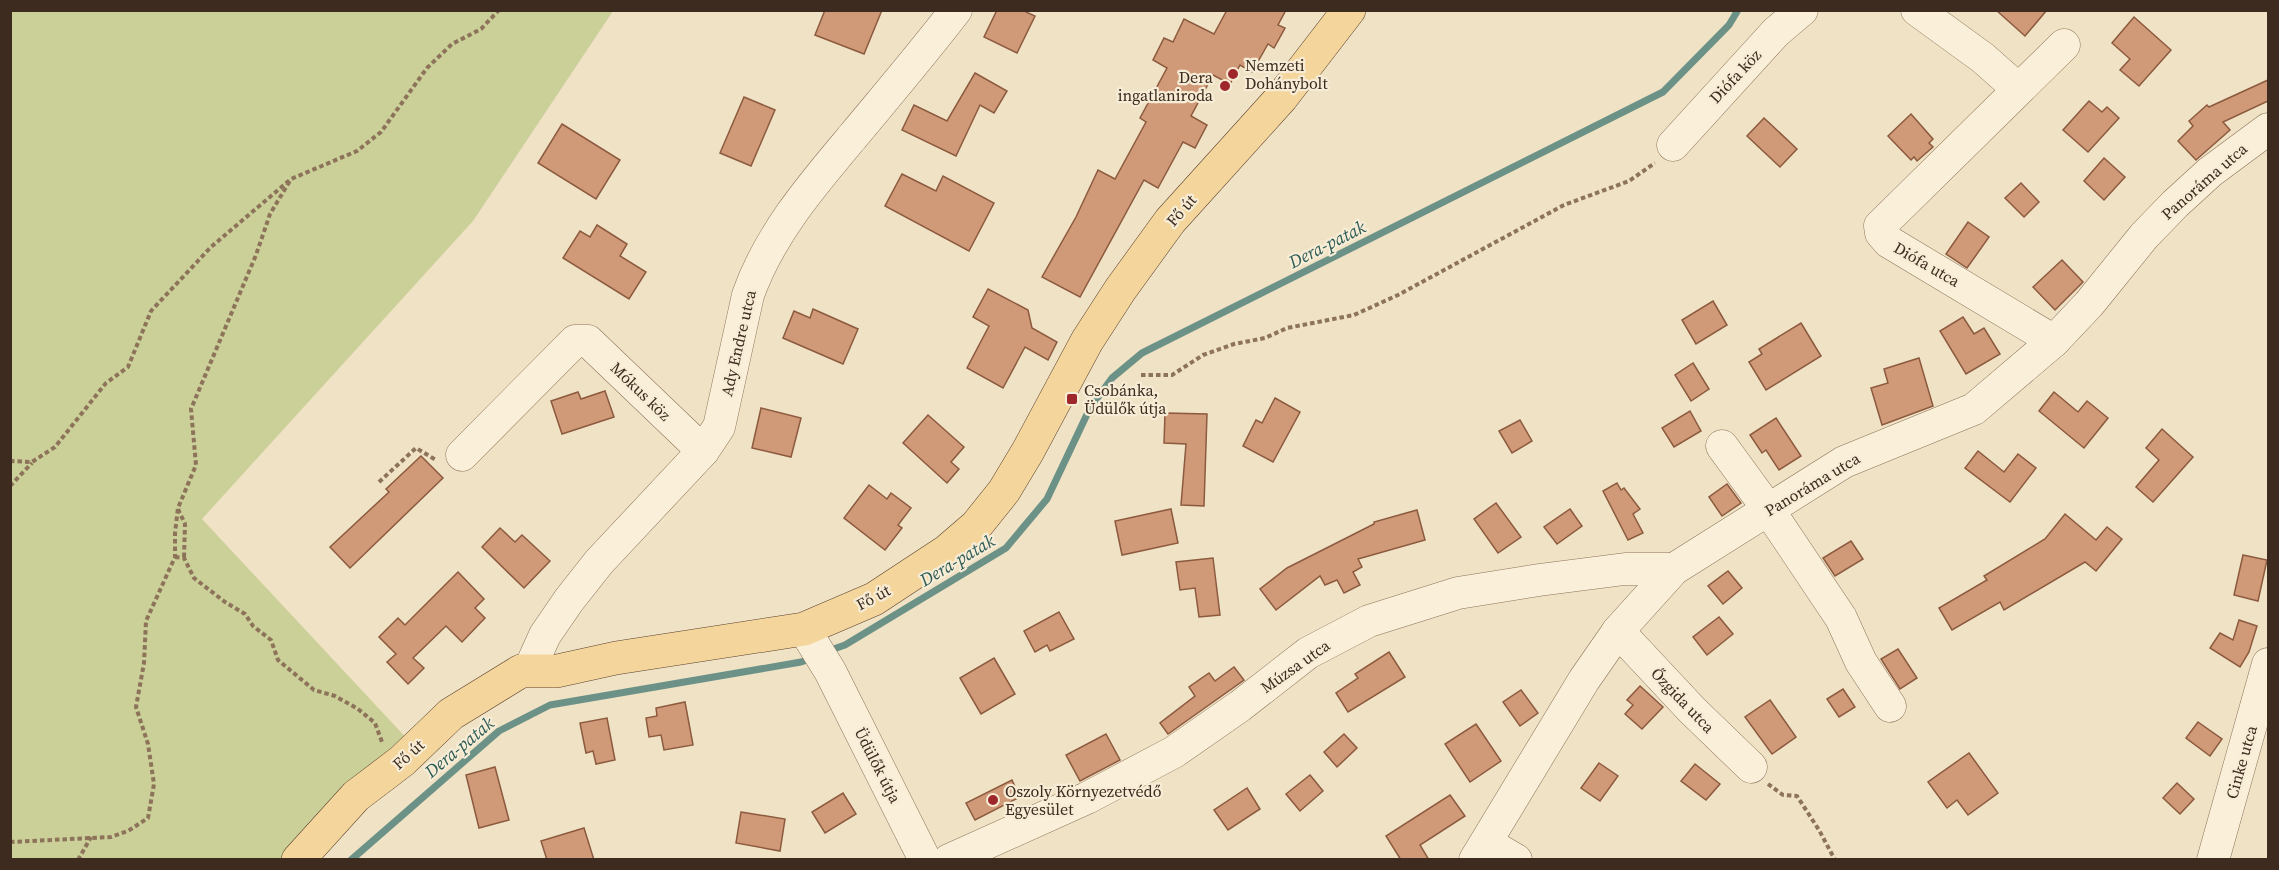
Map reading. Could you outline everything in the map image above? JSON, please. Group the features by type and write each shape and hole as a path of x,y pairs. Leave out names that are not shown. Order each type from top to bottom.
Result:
{"main road":[{"name":"Fő út","path":"298,860 356,796 392,769 451,714 521,671 557,671 616,657 808,636 874,599 947,551 991,510 1028,451 1087,341 1120,290 1170,221 1282,97 1350,10"}],"street":[{"name":"Ady Endre utca","path":"521,671 531,666 545,635 599,562 703,451 719,427 748,295 755,275 775,237 810,187 956,10"},
{"name":"Diófa köz","path":"1673,146 1776,32 1802,10"},
{"path":"1917,10 1976,52 2018,89"},
{"name":"Diófa utca","path":"2054,341 1889,242 1881,233 1880,226 2064,45"},
{"name":"Panoráma utca","path":"1481,851 1531,765 1618,631 1674,569 1844,462 1974,409 2054,341 2089,304 2144,236 2175,204 2210,172 2268,129"},
{"name":"Mókus köz","path":"462,455 575,341 588,341 703,451"},
{"path":"1722,446 1768,509 1841,618 1861,663 1890,706"},
{"name":"Múzsa utca","path":"949,860 1087,798 1174,752 1240,706 1308,653 1369,621 1458,593 1625,569 1674,569"},
{"name":"Őzgida utca","path":"1618,631 1692,710 1751,767"},
{"name":"Üdülők útja","path":"808,636 830,670 926,860"},
{"name":"Cinke utca","path":"2213,860 2268,664"},
{"path":"1481,851 1516,860"}],"path":[{"path":"10,486 32,462 55,447 106,383 128,367 151,311 211,247 291,179 357,151 373,139 381,132 427,68 452,44 481,29 499,10"},
{"path":"1141,375 1172,375 1203,355 1234,344 1265,338 1287,328 1354,315 1409,290 1564,205 1629,181 1652,166 1673,146"},
{"path":"10,842 111,837 128,831 148,818 154,784 148,744 136,708 144,663 146,621 175,557 178,508 196,465 191,408 256,255 270,214 291,179"},
{"path":"379,482 416,448 439,461 448,461 462,455"},
{"path":"10,461 32,462"},
{"path":"178,508 185,524 184,558 194,578 245,614 253,626 271,640 278,660 314,690 335,696 358,709 375,723 392,769"},
{"path":"175,557 184,558"},
{"path":"1797,796 1835,860"},
{"path":"78,860 91,837"}],"green space":[{"path":"10,11 613,11 473,221 202,519 411,743 283,859 11,859"}],"building":[{"path":"825,10 882,10 864,54 815,35"},
{"path":"997,10 1022,10 1035,16 1017,53 984,37"},
{"path":"1227,10 1286,10 1278,25 1285,28 1274,48 1268,44 1252,72 1240,65 1230,84 1213,75 1191,116 1207,125 1195,148 1183,142 1158,188 1144,180 1080,297 1042,277 1076,217 1098,170 1115,179 1146,122 1140,118 1167,68 1153,60 1164,38 1173,42 1184,19 1214,34"},
{"path":"1996,10 2047,10 2025,36"},
{"path":"2134,17 2171,50 2139,86 2120,70 2130,59 2112,43"},
{"path":"975,73 1007,91 994,113 980,105 956,156 902,130 914,105 947,121"},
{"path":"2268,80 2268,101 2223,122 2230,130 2196,160 2178,141 2193,126 2189,121 2207,105 2209,107"},
{"path":"744,97 775,110 751,166 720,153"},
{"path":"2089,101 2102,112 2107,107 2119,118 2088,152 2063,130"},
{"path":"1911,114 1933,139 1929,143 1933,147 1917,161 1914,157 1911,160 1888,136"},
{"path":"1764,118 1797,149 1780,167 1747,136"},
{"path":"562,124 620,160 596,199 538,163"},
{"path":"2104,158 2125,177 2104,200 2084,181"},
{"path":"902,174 936,191 943,176 994,203 969,251 885,206"},
{"path":"2021,183 2039,202 2024,217 2005,198"},
{"path":"1968,222 1989,237 1967,268 1946,254"},
{"path":"597,225 627,244 620,256 646,272 629,299 563,258 580,231 590,237"},
{"path":"2062,260 2083,282 2055,310 2033,287"},
{"path":"988,289 1028,310 1032,328 1057,342 1048,360 1025,347 1003,388 967,368 989,326 973,317"},
{"path":"1713,301 1727,325 1696,344 1682,320"},
{"path":"813,309 858,329 843,364 783,338 794,311 810,318"},
{"path":"1963,317 1974,334 1984,328 2000,354 1966,374 1940,331"},
{"path":"1801,323 1821,356 1766,390 1749,362 1762,354 1759,349"},
{"path":"1919,358 1933,406 1882,425 1871,388 1888,383 1884,369"},
{"path":"1693,363 1709,389 1691,401 1675,375"},
{"path":"605,391 614,417 562,434 551,401 578,392 581,399"},
{"path":"2054,392 2078,412 2087,401 2108,418 2084,448 2039,411"},
{"path":"1275,398 1300,412 1273,462 1243,446 1256,420 1262,423"},
{"path":"761,408 801,418 791,457 752,448"},
{"path":"1690,411 1701,431 1674,447 1662,428"},
{"path":"1165,413 1207,414 1204,506 1181,505 1186,444 1164,443"},
{"path":"928,415 964,447 951,462 959,469 947,483 903,443"},
{"path":"1776,418 1801,456 1779,470 1766,450 1762,453 1750,435"},
{"path":"1520,420 1532,441 1512,453 1499,431"},
{"path":"2162,429 2193,457 2153,502 2136,487 2159,460 2146,448"},
{"path":"1978,451 2004,472 2018,454 2036,468 2010,502 1965,468"},
{"path":"421,456 443,478 350,568 330,547 389,492 386,489"},
{"path":"1617,483 1621,490 1624,488 1640,509 1633,514 1643,533 1628,540 1603,491"},
{"path":"1727,484 1741,503 1722,516 1709,497"},
{"path":"869,485 887,499 891,493 911,508 898,525 902,528 885,550 844,518"},
{"path":"1496,503 1521,537 1498,553 1474,519"},
{"path":"1171,509 1178,543 1122,555 1115,521"},
{"path":"1570,509 1582,526 1557,544 1544,527"},
{"path":"1417,510 1425,540 1358,559 1362,567 1353,572 1360,585 1344,593 1337,580 1325,585 1320,576 1276,610 1260,589 1287,568 1374,522"},
{"path":"2065,514 2096,540 2107,527 2122,539 2096,571 2085,562 2004,610 2000,602 1952,630 1939,608 1987,580 1984,576 2045,539"},
{"path":"500,528 515,542 522,535 550,561 524,588 482,547"},
{"path":"1851,541 1863,559 1835,576 1823,558"},
{"path":"2243,555 2267,560 2258,601 2234,595"},
{"path":"1213,558 1220,615 1199,617 1195,588 1180,590 1176,562"},
{"path":"1728,571 1742,588 1723,604 1708,586"},
{"path":"458,572 484,599 475,608 485,618 462,642 446,626 413,658 424,668 408,684 387,662 396,654 379,637 398,618 405,625"},
{"path":"1059,612 1074,639 1050,651 1047,645 1035,652 1024,631"},
{"path":"1719,617 1733,634 1707,655 1693,637"},
{"path":"2239,620 2257,626 2249,652 2240,667 2210,648 2220,633 2233,640"},
{"path":"1898,649 1917,678 1900,689 1881,659"},
{"path":"1389,652 1405,677 1348,712 1336,693 1358,678 1355,674"},
{"path":"994,658 1015,694 981,714 960,678"},
{"path":"1234,667 1244,680 1168,734 1160,723 1195,696 1189,687 1209,673 1215,681"},
{"path":"1640,686 1663,707 1642,729 1625,714 1633,705 1627,700"},
{"path":"1843,689 1855,707 1839,717 1827,699"},
{"path":"1521,690 1538,713 1520,726 1503,702"},
{"path":"1770,700 1796,737 1772,754 1745,717"},
{"path":"685,702 693,745 664,750 661,735 649,737 646,718 657,716 656,708"},
{"path":"607,718 615,760 596,764 593,751 586,753 580,723"},
{"path":"2198,722 2222,739 2210,756 2186,738"},
{"path":"1476,724 1501,761 1470,782 1445,744"},
{"path":"1106,734 1120,760 1080,781 1066,755"},
{"path":"1344,734 1357,748 1337,767 1324,752"},
{"path":"1969,753 1998,793 1968,815 1957,800 1947,808 1928,782"},
{"path":"1599,763 1618,776 1600,801 1581,788"},
{"path":"1695,764 1720,784 1706,800 1681,781"},
{"path":"495,767 509,820 479,828 466,775"},
{"path":"1310,775 1323,791 1300,811 1286,794"},
{"name":"Oszoly Környezetvédő Egyesület","path":"1012,780 1020,797 975,820 966,803"},
{"path":"2177,783 2194,799 2180,814 2163,798"},
{"path":"1247,788 1260,809 1228,830 1214,810"},
{"path":"843,793 856,814 825,833 812,812"},
{"path":"1450,795 1465,816 1420,845 1429,860 1401,860 1386,836"},
{"path":"741,812 785,819 780,851 736,843"},
{"path":"584,828 594,860 547,860 541,841"}],"waterway":[{"name":"Dera-patak","path":"828,651 845,645 1006,548 1047,499 1090,408 1112,378 1142,353 1663,92 1729,25 1738,10"},
{"name":"Dera-patak","path":"351,860 499,731 550,705 801,662 813,658"}],"place":[{"name":"Nemzeti Dohánybolt","path":"1233,74"},
{"name":"Dera ingatlaniroda","path":"1225,86"},
{"name":"Csobánka, Üdülők útja","path":"1072,399"},
{"name":"Oszoly Környezetvédő Egyesület","path":"993,800"}]}
